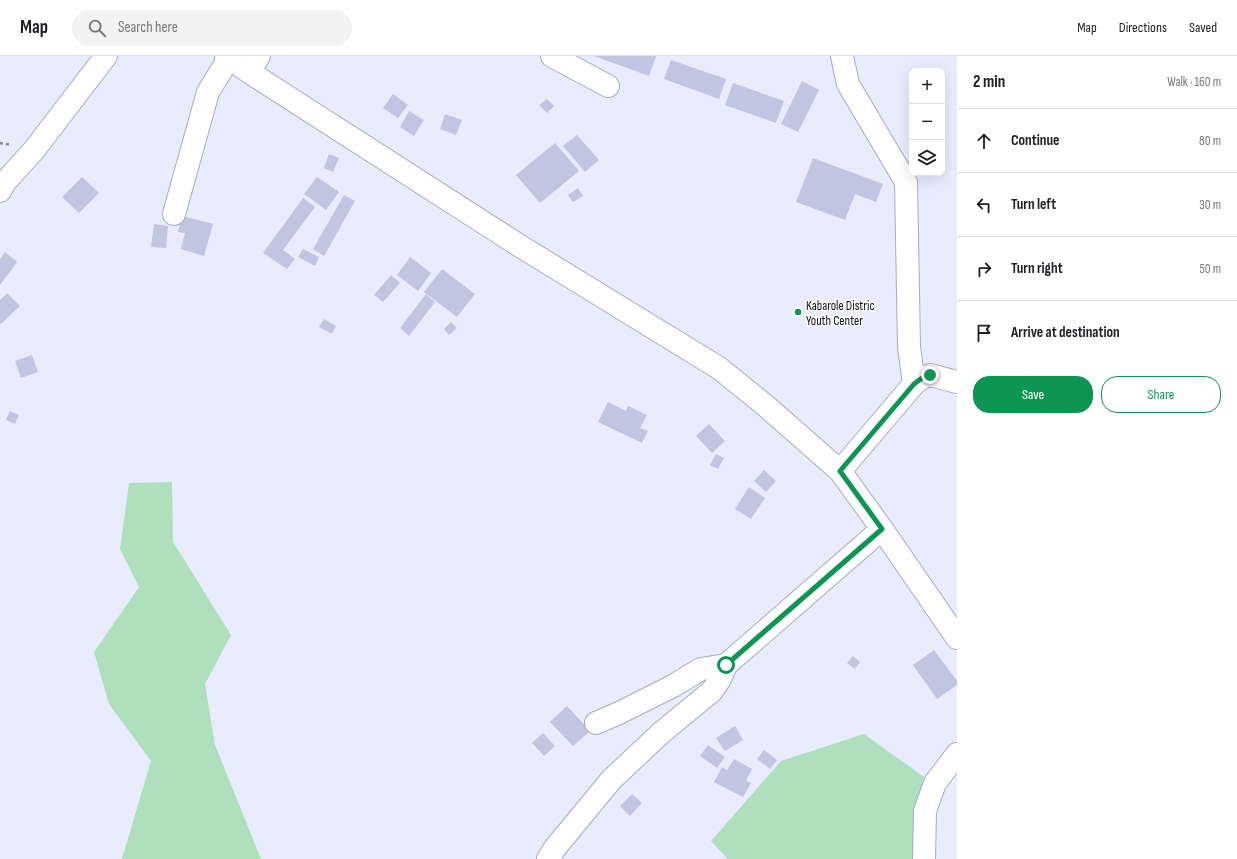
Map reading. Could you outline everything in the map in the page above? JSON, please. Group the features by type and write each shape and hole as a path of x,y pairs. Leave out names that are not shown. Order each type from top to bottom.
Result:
{"street":[{"path":"0,191 5,182 34,150 106,56"},
{"path":"552,56 608,86"},
{"path":"842,56 848,84 906,182 909,347 914,384"},
{"path":"174,214 208,92 228,57 254,64 520,246 720,368 840,471 957,638"},
{"path":"840,471 914,384 922,378 930,375 957,382"},
{"path":"548,859 555,848 611,780 661,733 712,691 720,679 726,665 882,529"},
{"path":"596,723 673,686 701,669 726,665"},
{"path":"924,859 925,811 935,783 957,754"}],"green space":[{"path":"172,482 173,542 231,635 205,684 215,745 261,859 122,859 151,761 109,704 94,652 139,587 120,549 129,483"},
{"path":"864,734 924,777 919,812 919,859 728,859 711,841 781,761"}],"building":[{"path":"594,56 656,56 649,76"},
{"path":"671,60 726,79 719,99 664,79"},
{"path":"802,81 819,90 798,132 781,124"},
{"path":"733,83 784,101 776,123 725,105"},
{"path":"393,94 408,105 398,118 383,108"},
{"path":"547,99 554,106 547,113 539,105"},
{"path":"409,111 424,120 414,136 400,127"},
{"path":"445,114 462,120 456,135 440,129"},
{"path":"577,135 599,160 585,172 563,146"},
{"path":"555,143 579,171 540,203 516,175"},
{"path":"329,154 339,158 333,172 324,168"},
{"path":"813,158 883,184 876,202 855,194 845,220 796,202"},
{"path":"82,177 99,193 79,213 62,197"},
{"path":"317,177 339,192 326,210 304,194"},
{"path":"578,188 583,196 573,202 568,195"},
{"path":"344,195 355,201 324,256 313,249"},
{"path":"303,198 315,207 283,250 295,259 287,269 263,253"},
{"path":"182,216 213,224 204,256 181,249 185,233 178,232"},
{"path":"154,224 168,226 166,248 151,247"},
{"path":"303,249 319,257 315,266 298,257"},
{"path":"5,252 17,262 0,285 0,259"},
{"path":"410,257 431,273 418,291 397,275"},
{"path":"442,269 475,294 457,317 424,292"},
{"path":"391,275 400,283 383,302 374,295"},
{"path":"7,293 20,306 1,324 0,300"},
{"path":"426,294 435,302 409,336 400,328"},
{"path":"324,319 336,326 332,334 319,327"},
{"path":"451,322 457,328 449,335 444,329"},
{"path":"32,355 38,372 21,378 15,361"},
{"path":"608,402 626,411 628,406 647,415 640,428 648,431 642,443 598,422"},
{"path":"10,411 19,415 15,424 6,420"},
{"path":"709,424 725,441 712,453 696,436"},
{"path":"716,454 724,458 718,469 710,465"},
{"path":"764,470 776,481 766,492 754,481"},
{"path":"749,487 765,498 751,519 735,509"},
{"path":"934,650 957,681 957,685 937,699 913,665"},
{"path":"853,656 860,662 855,669 847,663"},
{"path":"567,706 590,731 573,746 550,722"},
{"path":"735,726 743,740 725,751 716,738"},
{"path":"543,733 555,746 544,756 532,743"},
{"path":"708,745 725,757 717,768 700,756"},
{"path":"764,750 777,760 770,769 757,759"},
{"path":"734,759 752,769 746,781 751,783 743,797 714,782 722,767 727,770"},
{"path":"632,794 642,803 630,816 620,806"}],"place":[{"name":"Kabarole Distric Youth Center","path":"798,312"}],"route":[{"path":"726,665 882,529 840,471 914,384 922,378 930,375"}]}
